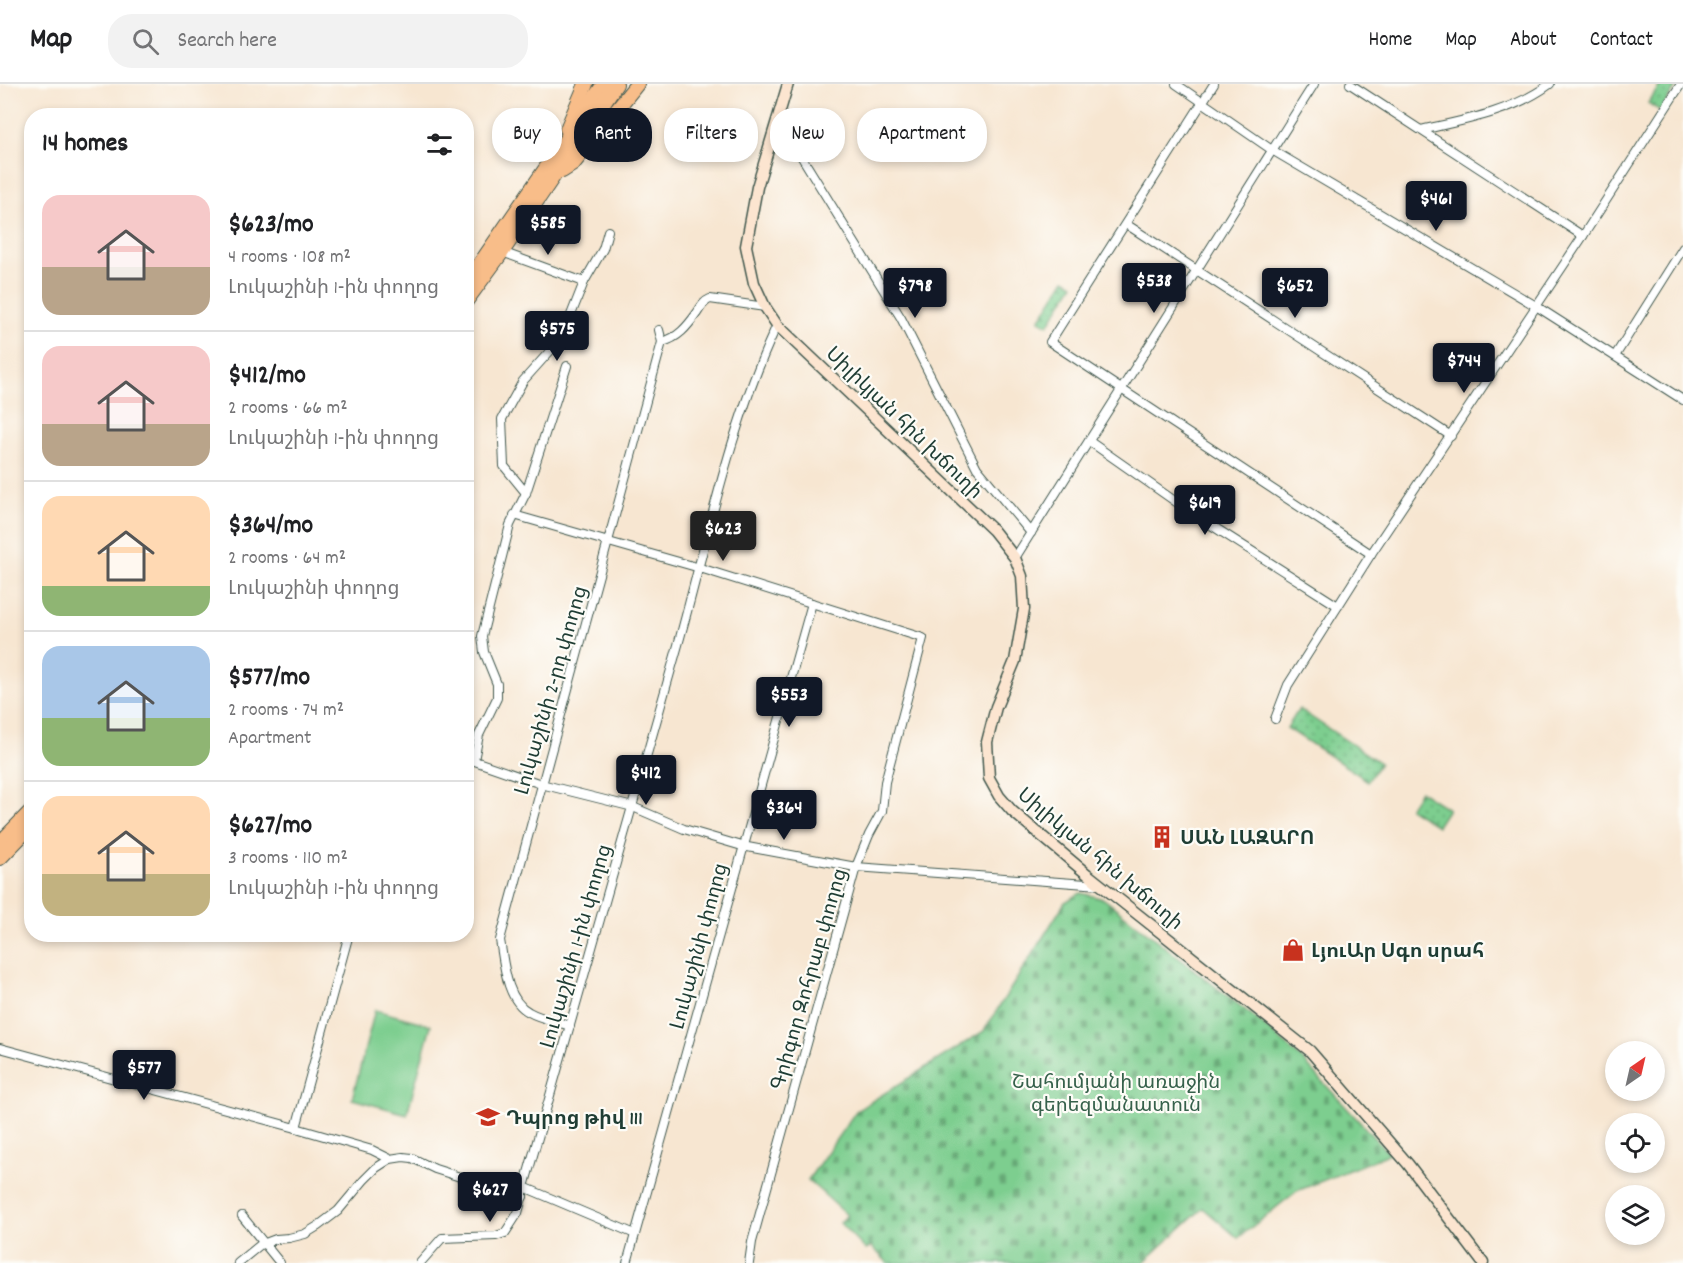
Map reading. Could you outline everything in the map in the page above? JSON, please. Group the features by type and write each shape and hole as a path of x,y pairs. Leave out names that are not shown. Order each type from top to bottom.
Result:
{"highway":[{"path":"563,144 569,122 586,84"},
{"path":"474,272 604,84"},
{"path":"474,290 616,84"},
{"path":"553,178 573,164 637,84"},
{"path":"0,843 24,818"},
{"path":"0,858 24,833"}],"street":[{"name":"Սիլիկյան հին խճուղի","path":"780,108 788,84"},
{"path":"1176,84 1272,150 1536,306 1683,400"},
{"path":"1214,84 1050,342 1371,554"},
{"path":"1015,558 1314,84"},
{"path":"1350,84 1583,236"},
{"path":"1421,130 1473,119 1507,108 1550,84"},
{"path":"1275,718 1288,685 1371,554 1583,236 1681,84"},
{"name":"Սիլիկյան հին խճուղի","path":"770,142 757,187 746,246 754,283 765,308 777,325 993,530 1015,558 1022,576 1024,609 1015,662 996,707 987,742 989,778 999,796 1012,811 1101,885 1310,1051 1408,1164 1483,1263"},
{"path":"805,162 900,318 977,468 1031,533"},
{"path":"1126,224 1451,436"},
{"path":"526,493 504,466 502,419 523,381 550,351 571,315 584,282 603,249 609,231"},
{"path":"1614,356 1683,248"},
{"path":"502,252 584,282"},
{"path":"662,342 675,339 704,301 710,299 765,308"},
{"name":"Լուկաշինի 1-ին փողոց","path":"420,1263 442,1238 495,1236 505,1233 518,1213 700,568 730,446 758,366 777,325"},
{"name":"Լուկաշինի 2-րդ փողոց","path":"570,1026 528,1012 517,999 508,986 500,940 662,342 659,330"},
{"path":"474,748 497,698 496,684 484,652 482,636 514,515 526,493 567,366"},
{"path":"1089,441 1189,511 1338,606"},
{"path":"514,515 700,568 812,603"},
{"name":"Գրիգոր Զոհրաբ փողոց","path":"748,1263 856,867 882,811 885,782 923,638 812,603"},
{"name":"Լուկաշինի փողոց","path":"627,1263 742,846 812,603"},
{"path":"474,760 541,784 633,807 684,830 742,846 856,867 1101,885"},
{"path":"296,1128 347,942"},
{"path":"0,1048 296,1128 372,1150 390,1159 412,1158 435,1169 523,1197"},
{"path":"238,1263 263,1244 276,1239 305,1234 318,1226 338,1211 364,1180 390,1159"},
{"path":"525,1187 635,1234"},
{"path":"242,1216 280,1263"}],"green space":[{"path":"1661,84 1678,84 1660,111 1648,103"},
{"path":"1065,279 1074,284 1048,325 1039,320 1044,313 1046,314 1045,311"},
{"path":"1299,709 1380,763 1368,781 1287,728"},
{"path":"1420,791 1448,809 1437,826 1409,808"},
{"name":"Շահումյանի առաջին գերեզմանատուն","path":"1081,893 1104,899 1253,1016 1302,1059 1389,1154 1297,1191 1238,1238 1203,1208 1143,1263 888,1263 871,1246 866,1250 840,1223 847,1215 808,1180 856,1111 984,1031 1065,902"},
{"path":"375,1010 431,1025 407,1114 352,1099"}],"place":[{"name":"ՍԱՆ ԼԱԶԱՐՈ","path":"1162,837"},
{"name":"ԼյուԱր Սգո սրահ","path":"1293,950"},
{"name":"Դպրոց թիվ 111","path":"488,1117"}]}
